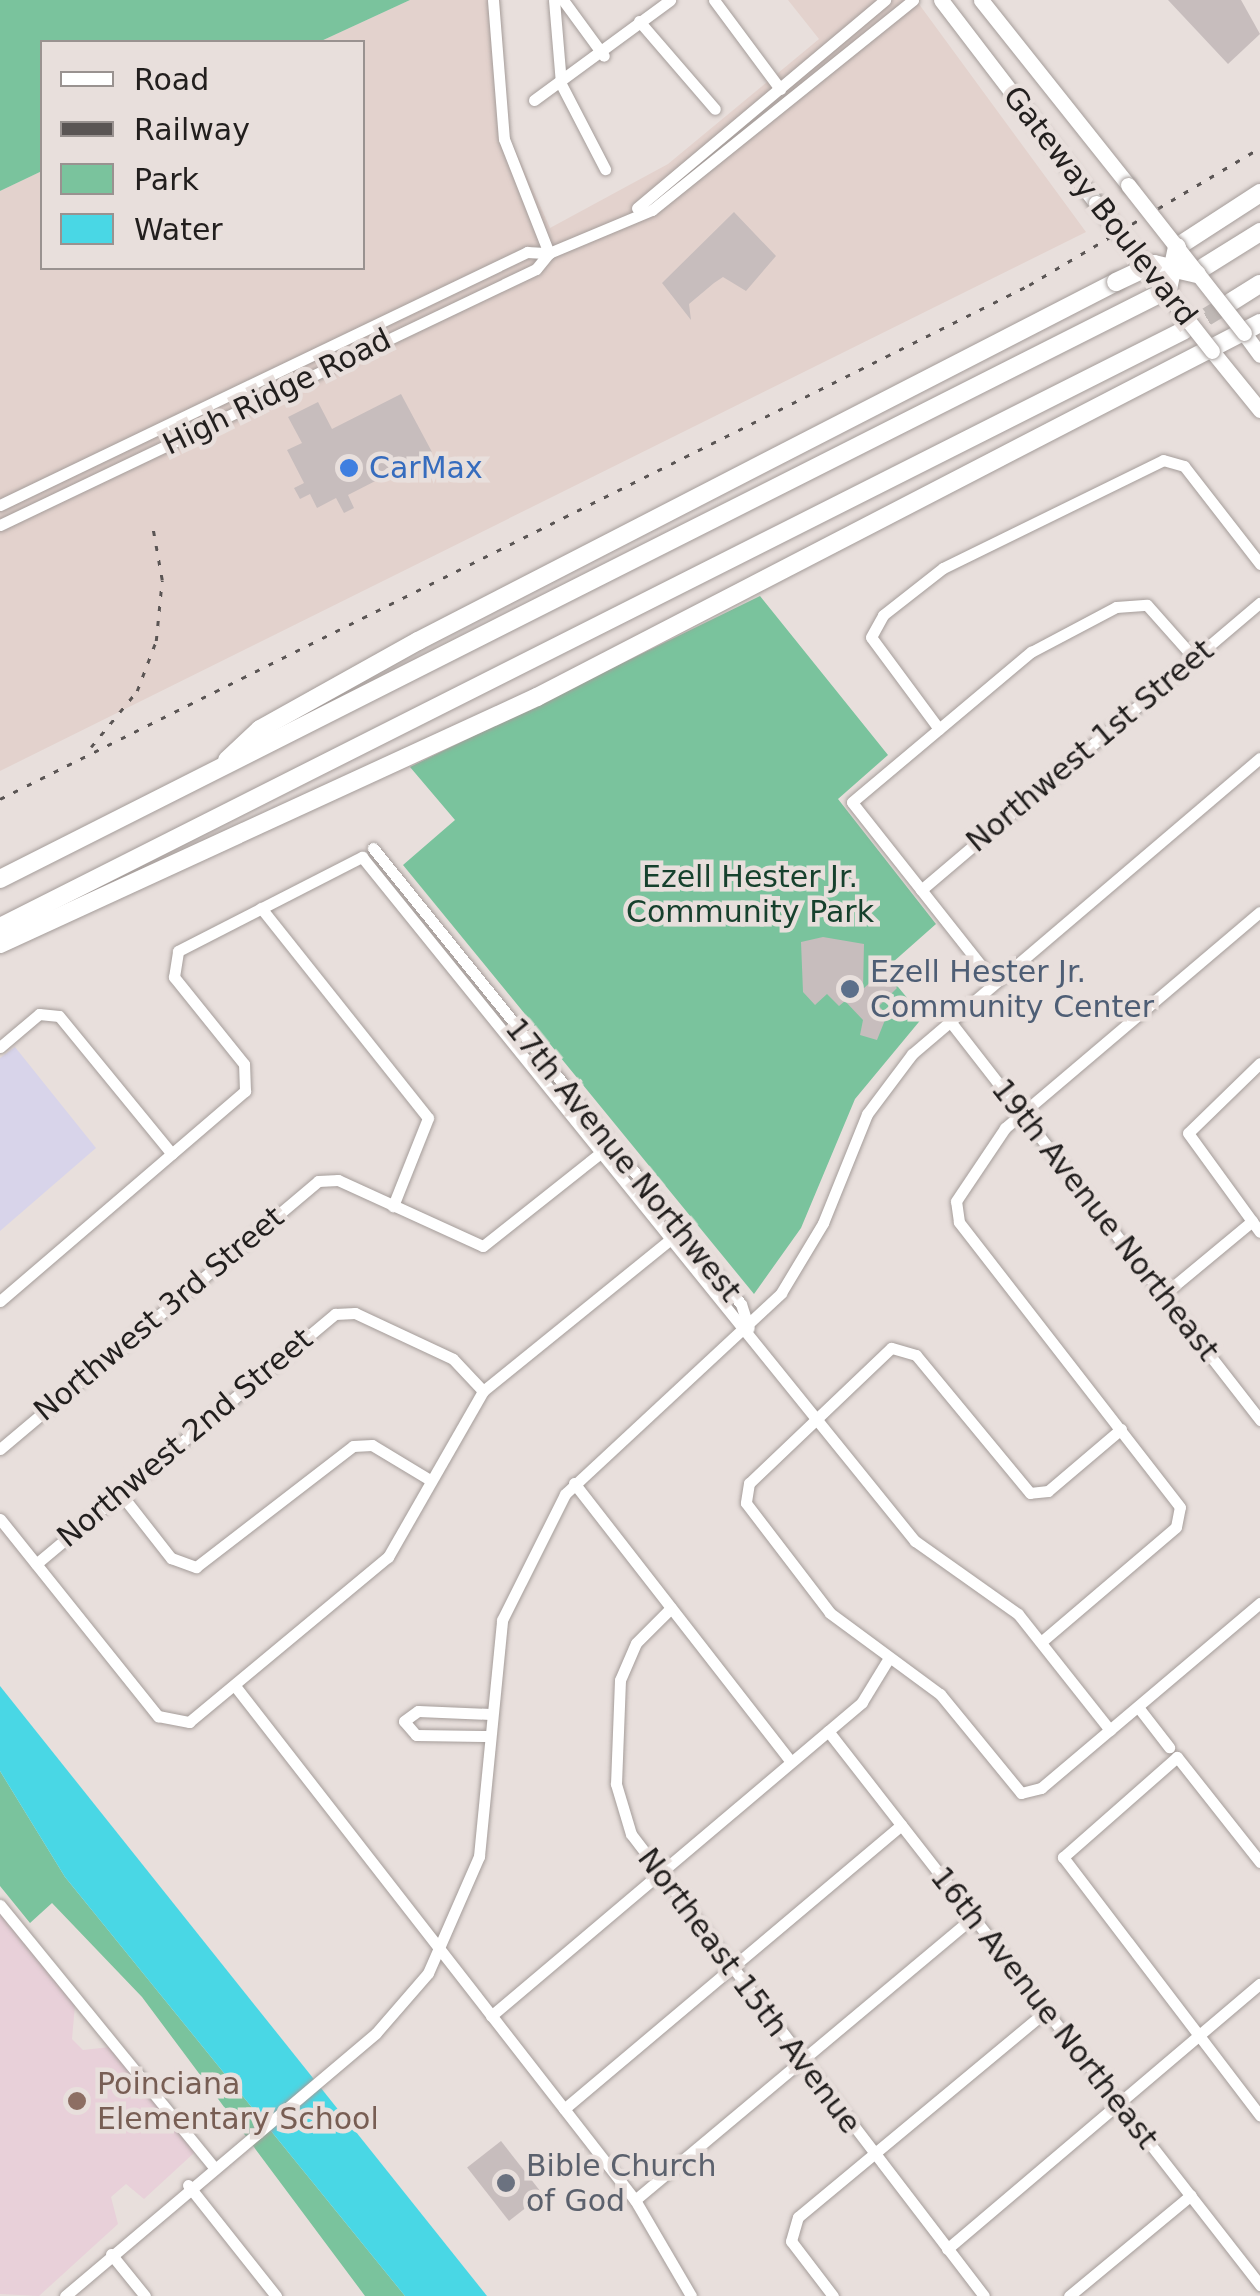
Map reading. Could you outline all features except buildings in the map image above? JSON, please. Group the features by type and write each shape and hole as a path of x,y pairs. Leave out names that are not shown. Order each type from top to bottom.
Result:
{"highway":[{"path":"0,879 1161,295 1168,266 1181,244 1260,193"},
{"path":"212,774 260,729 418,640 1146,266 1201,270 1260,232"},
{"path":"1231,302 1260,284"},
{"path":"0,944 537,697 1252,328"},
{"path":"0,927 1182,331"}],"main road":[{"name":"Gateway Boulevard","path":"941,0 1146,266 1161,295 1260,410"},
{"name":"Gateway Boulevard","path":"981,0 1128,184 1252,328 1260,355"}],"street":[{"path":"493,0 504,139 550,253"},
{"path":"554,0 561,84 606,168"},
{"path":"563,0 604,56"},
{"path":"534,100 604,56 640,21 670,0"},
{"path":"714,0 780,89"},
{"name":"High Ridge Road","path":"637,208 644,193 731,130 885,0"},
{"name":"High Ridge Road","path":"0,525 536,268 550,253 637,208 652,210 743,145 913,0"},
{"path":"640,21 715,109"},
{"path":"731,130 743,145"},
{"name":"High Ridge Road","path":"0,505 527,252 550,253"},
{"path":"412,308 419,323"},
{"path":"135,440 143,456"},
{"path":"938,729 871,637 883,615 944,568 1171,460 1260,564"},
{"path":"994,982 852,802 1040,646 1126,603 1148,605 1194,658"},
{"name":"Northwest 1st Street","path":"921,890 1260,603"},
{"path":"65,2296 212,2165 319,2081 401,2008 441,1952 478,1856 490,1714 510,1593 574,1482 749,1328 811,1248 878,1097 949,1020 1260,758"},
{"name":"17th Avenue Northwest","path":"374,848 682,1230 749,1328"},
{"name":"17th Avenue Northwest","path":"261,908 362,857 668,1241 749,1328"},
{"path":"0,1300 240,1096 249,1077 172,964 184,947 261,908 428,1118 393,1206 490,1245 599,1154"},
{"path":"1041,1642 1176,1527 1180,1514 1121,1429 956,1215 974,1165 1021,1113 1260,912"},
{"path":"0,1047 39,1014 59,1016 172,1154"},
{"name":"19th Avenue Northeast","path":"949,1020 1260,1420"},
{"path":"1163,1295 1256,1227 1188,1133 1260,1063"},
{"name":"Northwest 3rd Street","path":"0,1448 318,1181 338,1180 393,1206"},
{"path":"0,1518 163,1720 189,1722 372,1574 483,1392 682,1230"},
{"name":"Northwest 2nd Street","path":"36,1564 335,1314 355,1312 453,1359 483,1392"},
{"path":"749,1328 926,1552 999,1598 1041,1642 1110,1730"},
{"path":"1121,1429 1048,1490 1030,1493 905,1347 885,1352 745,1496 830,1613 888,1660 940,1694 1014,1790 1041,1788 1260,1603"},
{"path":"120,1493 182,1566 208,1562 353,1446 372,1445 430,1480"},
{"path":"574,1482 791,1762"},
{"name":"Northeast 15th Avenue","path":"671,1608 636,1642 617,1696 620,1806 657,1875 984,2296"},
{"path":"491,2016 828,1731 867,1696 888,1660"},
{"path":"235,1686 635,2200 690,2296"},
{"path":"1138,1707 1260,1862"},
{"path":"489,1736 416,1734 404,1721 418,1711 490,1714"},
{"name":"16th Avenue Northeast","path":"828,1731 1260,2287"},
{"path":"1173,1752 1063,1858 1260,2116"},
{"path":"564,2109 901,1824"},
{"path":"0,1905 212,2165"},
{"path":"635,2200 973,1917"},
{"path":"947,2249 1117,2100 1260,1984"},
{"path":"833,2296 790,2230 1046,2010"},
{"path":"188,2186 276,2296"},
{"path":"1069,2296 1191,2195"},
{"path":"112,2254 145,2296"},
{"path":"1252,2296 1260,2287"}],"shaded area":[{"path":"410,0 500,0 509,136 550,228 668,164 819,39 788,0 916,0 1086,232 0,771 0,191 40,172 40,270 365,270 365,40 323,40"},
{"path":"15,1047 96,1148 0,1231 0,1058"},
{"name":"Poinciana Elementary School","path":"0,1914 75,2005 72,2039 83,2050 110,2047 195,2152 144,2199 126,2184 111,2197 118,2224 39,2296 0,2294"}],"green space":[{"path":"0,0 410,0 323,40 40,40 40,172 0,191"},
{"name":"Ezell Hester Jr. Community Park","path":"760,596 888,755 838,799 936,924 884,970 923,1017 855,1099 801,1228 754,1294 403,865 455,820 410,767"},
{"path":"0,1771 65,1877 405,2296 365,2296 142,1997 52,1903 30,1923 0,1886"}],"water":[{"path":"0,1686 487,2296 405,2296 65,1877 0,1771"}],"tunnel":[{"path":"1183,331 1231,302"}],"railway":[{"path":"0,799 1029,285 1260,148"},
{"path":"91,747 137,691 156,641 162,580 152,524"}],"place":[{"name":"CarMax","path":"349,468"},
{"name":"Ezell Hester Jr. Community Center","path":"850,989"},
{"name":"Poinciana Elementary School","path":"77,2101"},
{"name":"Bible Church of God","path":"506,2183"}]}
